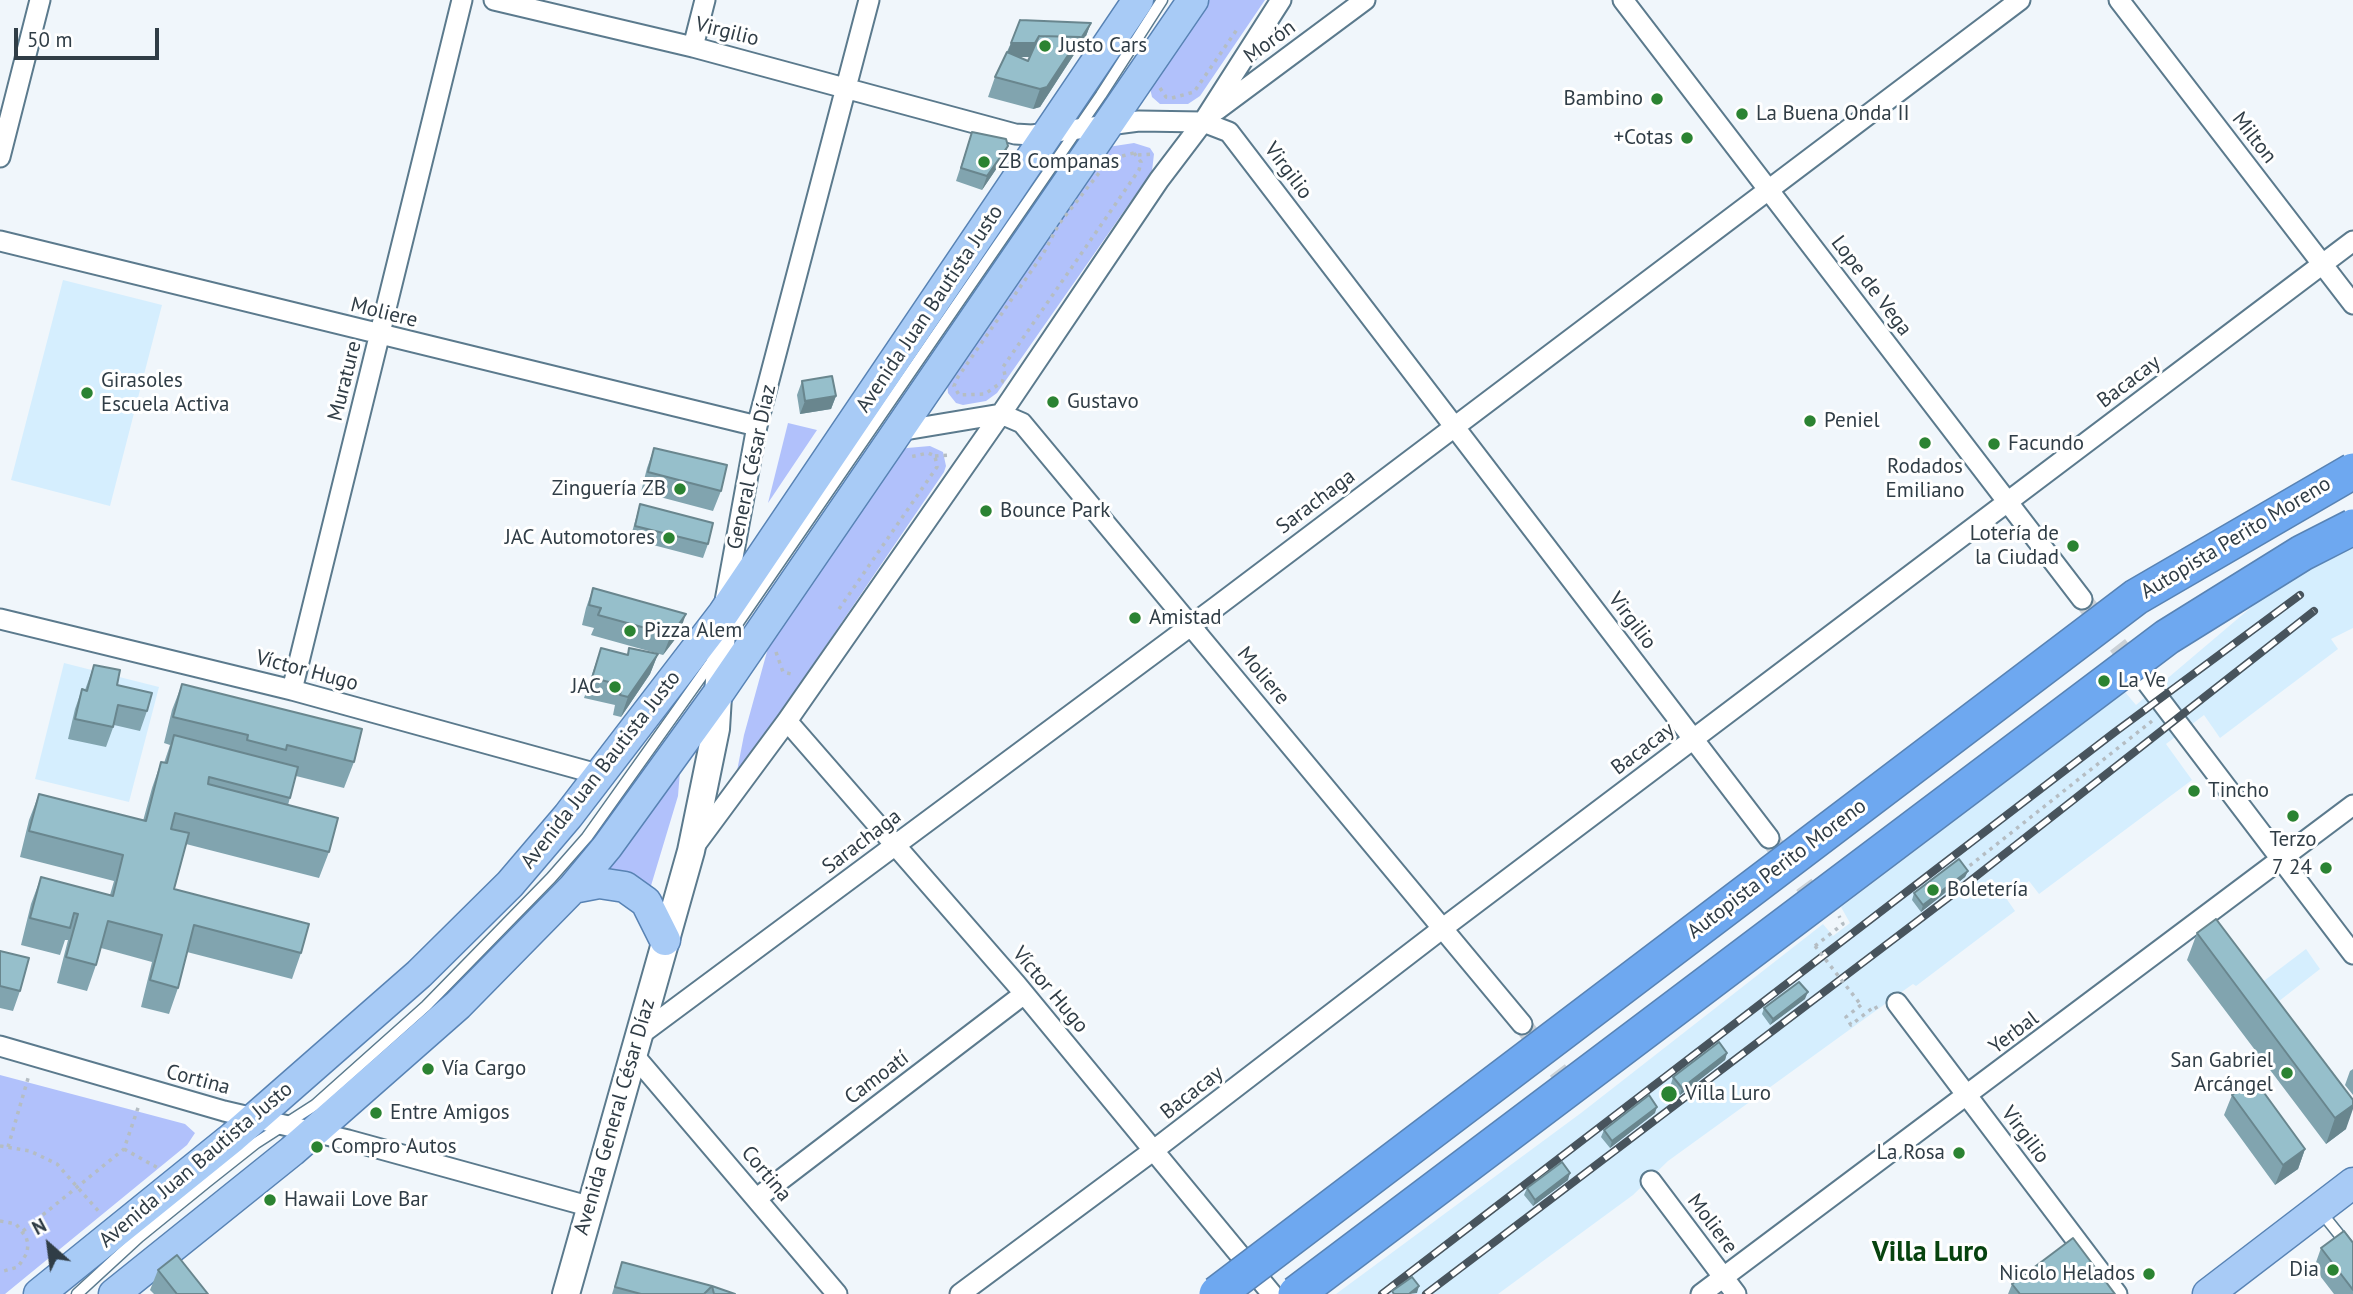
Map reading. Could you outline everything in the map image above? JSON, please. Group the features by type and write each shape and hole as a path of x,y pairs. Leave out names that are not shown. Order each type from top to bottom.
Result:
{"highway":[{"name":"Autopista Perito Moreno","path":"1217,1294 2136,597 2353,471"},
{"path":"1296,1294 2167,637 2302,553 2353,527"}],"main road":[{"name":"Avenida Juan Bautista Justo","path":"39,1294 255,1118 419,974 510,884 601,775 723,614 1064,130 1138,0"},
{"name":"Avenida Juan Bautista Justo","path":"114,1294 314,1132 458,1004 573,888 607,847 720,691 1193,0"},
{"path":"573,888 599,883 625,887 646,902 654,912 665,940"},
{"path":"2208,1294 2353,1183"}],"street":[{"path":"0,157 40,0"},
{"name":"Murature","path":"292,690 462,0"},
{"name":"Virgilio","path":"494,0 692,47 1015,134 1064,130 1109,122 1203,122 1229,132 1769,838"},
{"path":"692,47 705,0"},
{"name":"General César Díaz","path":"665,940 691,851 716,729 723,614 758,426 869,0"},
{"path":"691,851 787,721 1001,414 1151,192 1203,122 1281,0"},
{"name":"Morón","path":"1203,122 1365,0"},
{"name":"Lope de Vega","path":"1623,0 2082,599"},
{"name":"Sarachaga","path":"635,1045 895,845 2021,0"},
{"name":"Milton","path":"2119,0 2353,304"},
{"name":"Bacacay","path":"960,1294 1154,1150 1443,928 2353,240"},
{"name":"Moliere","path":"0,241 758,426"},
{"path":"899,431 1001,414"},
{"name":"Moliere","path":"1001,414 1022,423 1522,1024"},
{"name":"Víctor Hugo","path":"0,619 292,690 601,775"},
{"path":"2148,684 2353,954"},
{"name":"Víctor Hugo","path":"787,721 1024,994 1272,1294"},
{"name":"Yerbal","path":"1701,1294 1968,1097 2353,805"},
{"name":"Avenida General César Díaz","path":"566,1294 588,1206 665,940"},
{"name":"Camoatí","path":"757,1198 1024,994"},
{"name":"Virgilio","path":"1897,1003 2117,1294"},
{"name":"Cortina","path":"635,1045 837,1294"},
{"name":"Cortina","path":"0,1046 145,1089 588,1206"},
{"name":"Moliere","path":"1651,1181 1736,1294"}],"lane":[{"path":"77,1294 139,1237 208,1181 256,1143 315,1105 426,1006 551,878 587,837 720,649 1064,130 1162,0"},
{"path":"2319,1209 2353,1252"}],"path":[{"path":"1155,102 1164,96 1188,96 1194,92 1241,24"},
{"path":"1138,155 1142,162 1139,170 1003,367 1005,375 1002,382 985,394 959,396 954,386 958,377 1043,254 1063,219 1111,159 1123,154 1154,154"},
{"path":"901,461 929,453 935,456 944,455"},
{"path":"833,618 933,473 937,462 935,456"},
{"path":"777,648 783,672 798,675 791,685"},
{"path":"1961,872 2167,709"},
{"path":"1843,924 1815,946 1861,1005 1846,1017 1851,1025 1875,1006"},
{"path":"8,1147 35,1056"},
{"path":"23,1231 124,1149 145,1089"},
{"path":"0,1146 44,1156 78,1185 116,1231"},
{"path":"124,1149 178,1180"},
{"path":"0,1221 16,1224 23,1231 28,1244 24,1261 10,1271 0,1272"}],"shaded area":[{"path":"1207,0 1265,0 1200,96 1188,104 1160,104 1152,97 1149,84"},
{"path":"1134,143 1150,148 1154,154 1152,171 997,393 986,401 963,405 956,403 948,393 947,382 1108,147"},
{"name":"Girasoles Escuela Activa","path":"63,280 162,305 110,506 11,480"},
{"path":"788,423 817,430 768,503"},
{"path":"930,446 943,452 946,466 944,472 742,769 737,771 768,648 781,623 897,453 907,448"},
{"path":"2353,521 2353,628 2331,639 2338,649 2220,738 2204,715 2166,744 2192,780 2039,894 2029,881 2006,898 2015,911 1916,986 1913,984 1903,991 1668,1161 1633,1195 1498,1294 1336,1294 1581,1113 1823,924 1833,936 1850,923 1841,907 2125,692 2136,705"},
{"path":"64,663 159,687 129,802 35,779"},
{"path":"680,771 678,796 650,889 610,872 610,865"},
{"path":"2306,949 2320,969 2260,1016 2244,996"},
{"path":"0,1075 185,1124 195,1133 187,1145 5,1294 0,1294"}],"building":[{"path":"1020,20 1091,23 1078,43 1080,37 1039,36 1035,43 1011,43"},
{"path":"1039,36 1080,37 1047,87 1040,89 995,77 1007,52 1028,61"},
{"path":"972,132 1006,139 1008,146 987,176 961,168"},
{"path":"832,376 836,396 805,401 802,381"},
{"path":"654,448 727,465 721,491 648,472"},
{"path":"640,504 713,523 708,544 635,526"},
{"path":"593,588 686,614 671,635 598,615 601,608 589,605"},
{"path":"601,648 628,655 629,648 658,654 628,697 620,695 622,685 592,678"},
{"path":"94,665 120,670 117,685 152,693 147,711 118,705 113,727 75,719 82,689 87,691"},
{"path":"182,684 362,729 354,762 287,745 286,750 247,740 248,735 173,717"},
{"path":"174,735 298,767 290,798 209,777 208,784 338,818 329,852 175,813 171,829 189,833 174,889 309,924 301,953 194,925 178,988 150,980 162,935 108,921 96,965 66,957 78,914 74,913 70,928 30,918 41,877 113,896 123,855 29,831 39,794 146,821 161,762 167,763"},
{"path":"1959,859 1968,871 1923,905 1914,893"},
{"path":"2216,919 2353,1100 2353,1105 2335,1118 2197,933"},
{"path":"0,951 29,958 20,991 0,986"},
{"path":"1799,982 1808,992 1773,1019 1764,1008"},
{"path":"1719,1042 1727,1053 1682,1088 1673,1077"},
{"path":"2254,1079 2305,1149 2283,1165 2232,1095"},
{"path":"1649,1095 1657,1107 1612,1141 1604,1130"},
{"path":"1562,1162 1570,1173 1535,1200 1527,1188"},
{"path":"2344,1231 2353,1243 2353,1290 2321,1248"},
{"path":"2073,1238 2115,1294 2020,1294 2012,1284"},
{"path":"177,1255 208,1294 177,1294 158,1270"},
{"path":"622,1262 712,1286 704,1294 641,1294 615,1287"},
{"path":"1412,1277 1419,1286 1409,1294 1394,1294 1392,1291"},
{"path":"712,1286 735,1294 714,1294"}],"tunnel":[{"path":"2082,599 2137,670"},
{"path":"1769,838 1814,898"},
{"path":"1522,1024 1562,1076"}],"railway":[{"path":"1382,1294 2115,732 2300,595"},
{"path":"1426,1294 1965,885 2314,611"}],"place":[{"name":"Justo Cars","path":"1045,46"},
{"name":"Bambino","path":"1657,99"},
{"name":"La Buena Onda II","path":"1742,114"},
{"name":"+Cotas","path":"1687,138"},
{"name":"ZB Companas","path":"984,162"},
{"name":"Girasoles Escuela Activa","path":"87,393"},
{"name":"Gustavo","path":"1053,402"},
{"name":"Peniel","path":"1810,421"},
{"name":"Rodados Emiliano","path":"1925,443"},
{"name":"Facundo","path":"1994,444"},
{"name":"Zinguería ZB","path":"680,489"},
{"name":"Bounce Park","path":"986,511"},
{"name":"JAC Automotores","path":"669,538"},
{"name":"Lotería de la Ciudad","path":"2073,546"},
{"name":"Amistad","path":"1135,618"},
{"name":"Pizza Alem","path":"630,631"},
{"name":"La Ve","path":"2104,681"},
{"name":"JAC","path":"615,687"},
{"name":"Tincho","path":"2194,791"},
{"name":"Terzo","path":"2293,816"},
{"name":"7 24","path":"2326,868"},
{"name":"Boletería","path":"1933,890"},
{"name":"Vía Cargo","path":"428,1069"},
{"name":"San Gabriel Arcángel","path":"2287,1073"},
{"name":"Villa Luro","path":"1669,1094"},
{"name":"Entre Amigos","path":"376,1113"},
{"name":"Compro Autos","path":"317,1147"},
{"name":"La Rosa","path":"1959,1153"},
{"name":"Hawaii Love Bar","path":"270,1200"},
{"name":"Dia","path":"2333,1270"},
{"name":"Nicolo Helados","path":"2149,1274"}],"district":[{"name":"Villa Luro","path":"1930,1253"}]}
